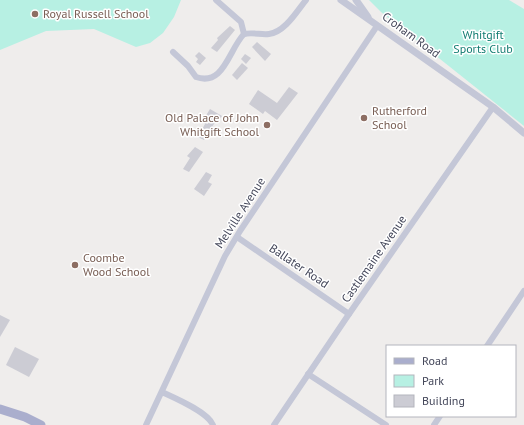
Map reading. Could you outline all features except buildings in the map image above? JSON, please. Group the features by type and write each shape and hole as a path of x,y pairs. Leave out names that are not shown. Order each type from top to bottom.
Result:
{"main road":[{"path":"0,409 25,417 41,425"}],"street":[{"path":"216,0 241,22 244,34"},
{"path":"173,52 188,66 196,77 207,80 214,78 224,66 240,38 244,34 270,34 276,32 287,24 306,0"},
{"name":"Croham Road","path":"341,0 355,11 370,18 377,26 493,107 524,132"},
{"path":"356,0 370,18"},
{"name":"Melville Avenue","path":"146,425 203,300 237,237 377,26"},
{"name":"Castlemaine Avenue","path":"274,425 493,107"},
{"name":"Ballater Road","path":"237,237 349,314"},
{"path":"488,345 524,291"},
{"path":"308,374 386,425"},
{"path":"162,392 208,416 213,425"}],"green space":[{"path":"0,0 181,0 174,17 163,33 150,43 136,47 94,29 46,31 0,50"},
{"name":"Whitgift Sports Club","path":"369,0 509,0 524,9 524,126 381,12"}],"place":[{"name":"Royal Russell School","path":"35,14"},
{"name":"Rutherford School","path":"364,118"},
{"name":"Old Palace of John Whitgift School","path":"267,125"},
{"name":"Coombe Wood School","path":"75,265"}]}
